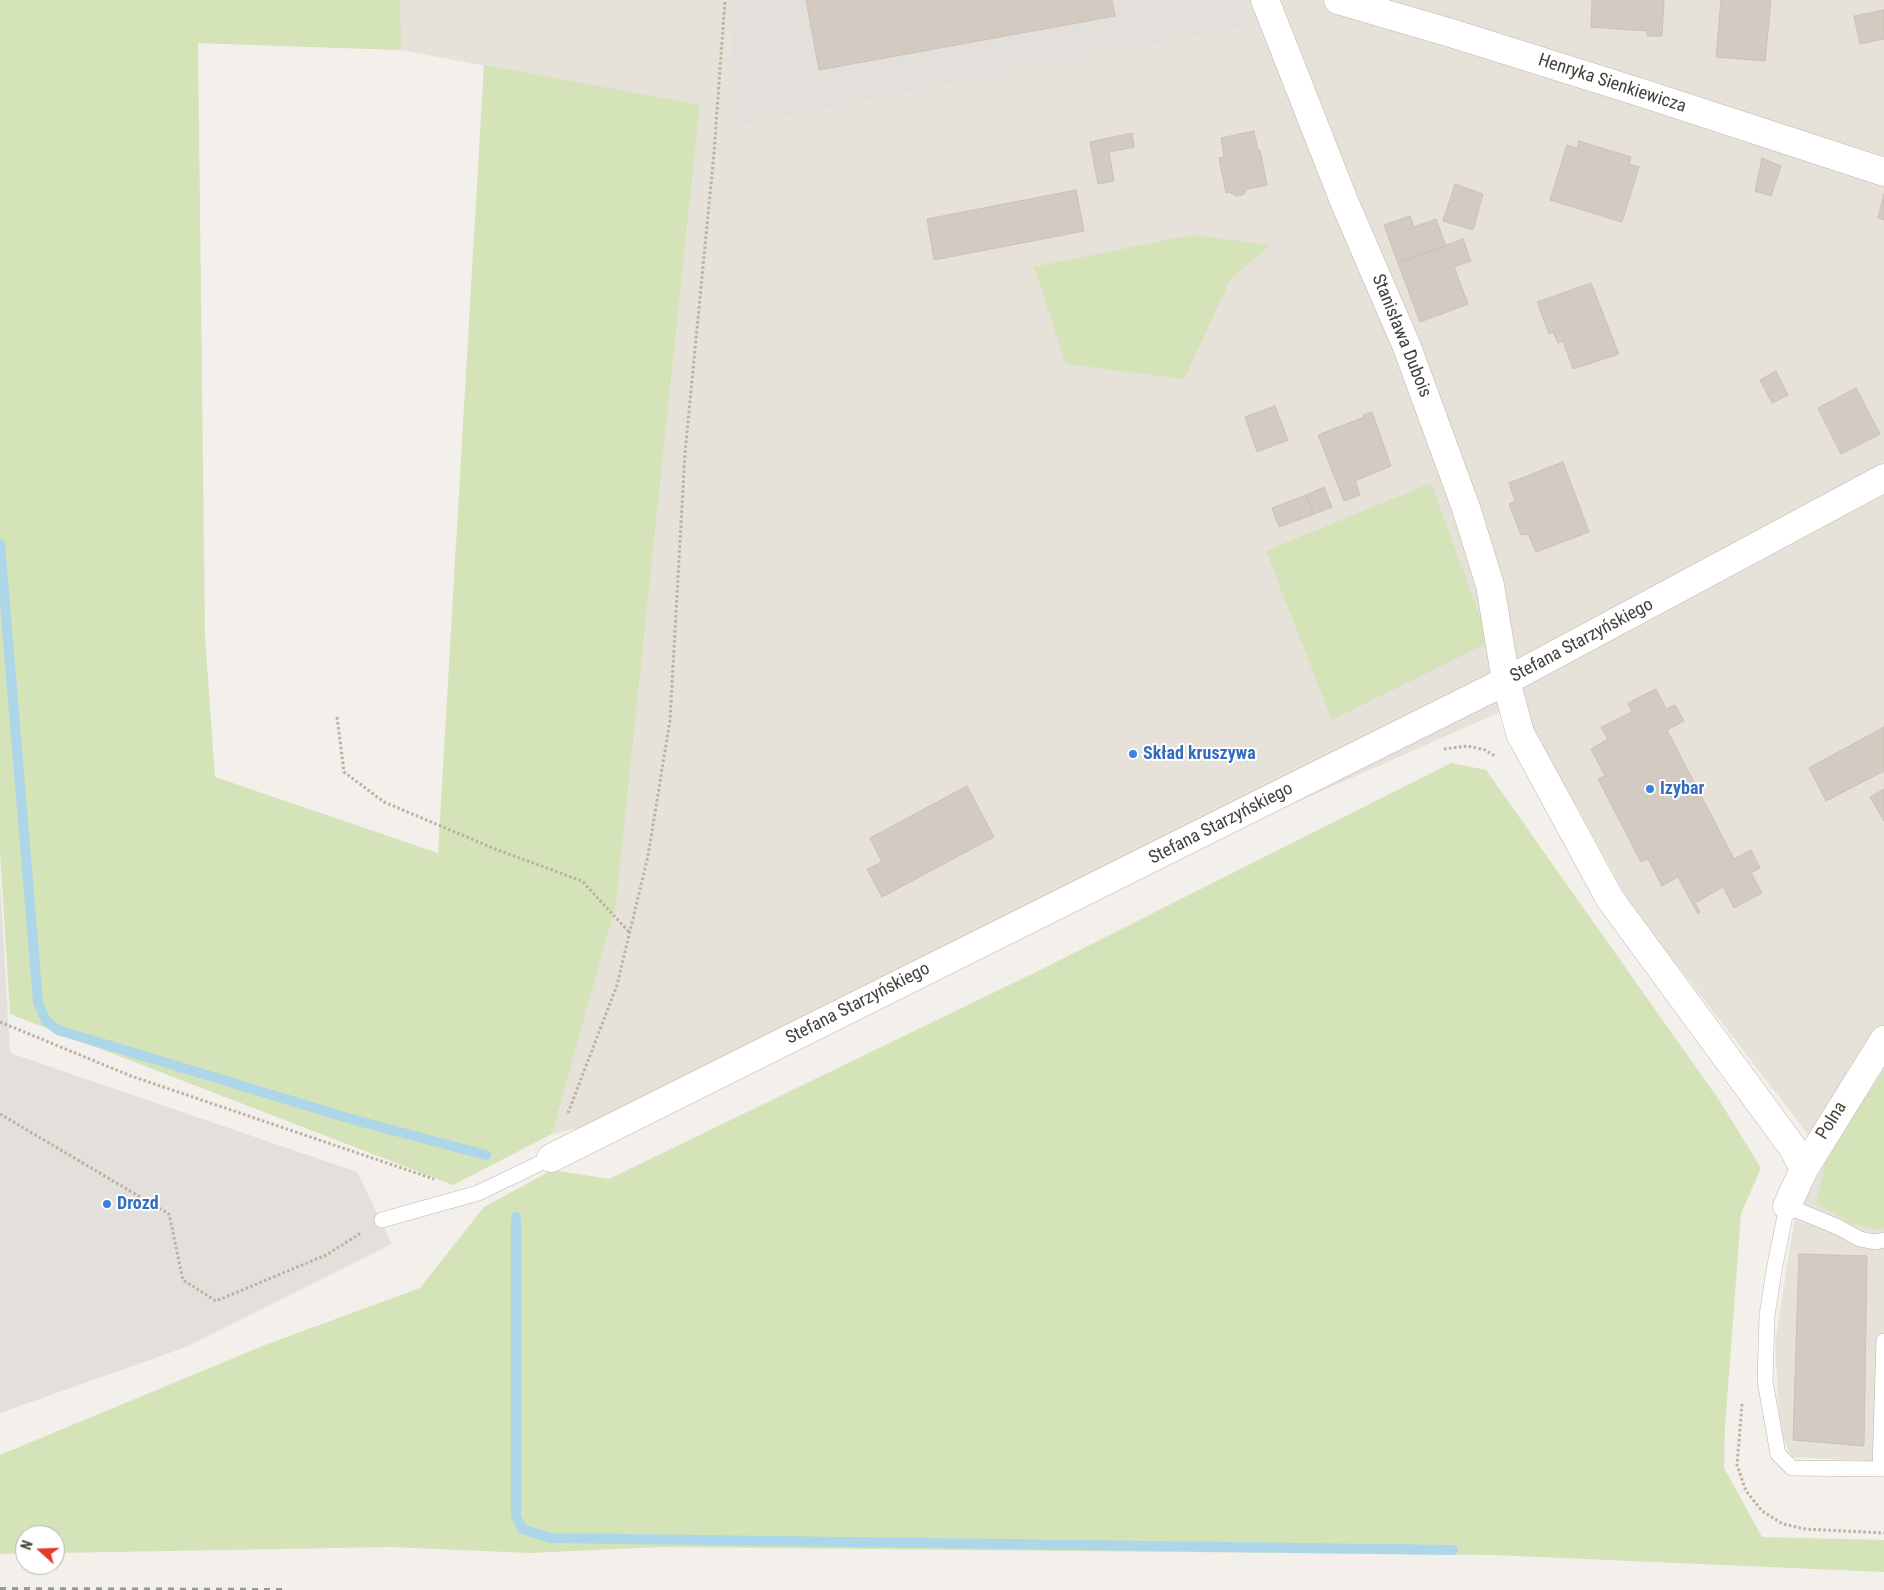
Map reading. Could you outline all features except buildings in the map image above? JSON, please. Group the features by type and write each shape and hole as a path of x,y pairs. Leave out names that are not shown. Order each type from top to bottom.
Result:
{"street":[{"name":"Stanisława Dubois","path":"1265,0 1344,201 1407,347 1466,508 1490,585 1506,681 1520,733 1610,899 1793,1148 1804,1168"},
{"name":"Henryka Sienkiewicza","path":"1338,0 1639,92 1884,172"},
{"name":"Stefana Starzyńskiego","path":"551,1158 1506,681 1884,478"},
{"name":"Polna","path":"1786,1206 1804,1168 1884,1040"}],"lane":[{"path":"382,1220 478,1193 551,1158"},
{"path":"1884,1240 1875,1242 1860,1239 1838,1227 1786,1206 1774,1265 1767,1315 1765,1371 1768,1400 1778,1454 1792,1468 1882,1469 1884,1341"}],"path":[{"path":"551,1158 617,985 648,856 670,720 685,453 714,153 725,0"},
{"path":"337,717 344,772 384,802 495,849 582,881 630,933"},
{"path":"1438,752 1447,748 1468,746 1485,750 1499,759"},
{"path":"0,1022 131,1076 478,1193"},
{"path":"0,1114 169,1214 183,1280 216,1302 326,1255 382,1220"},
{"path":"1742,1397 1737,1465 1746,1491 1762,1511 1784,1524 1805,1529 1884,1533"}],"shaded area":[{"path":"0,0 1884,0 1884,1462 1792,1457 1780,1432 1775,1343 1808,1134 1632,907 1531,724 1525,701 715,1060 596,1124 552,1134 616,905 700,106 401,50 198,43"},
{"path":"736,0 1240,0 1250,25 725,128"},
{"path":"0,878 10,1053 357,1172 392,1244 186,1347 0,1413"}],"green space":[{"path":"0,0 400,0 401,50 198,43 205,637 215,777 438,853 484,65 700,105 616,905 552,1134 453,1185 10,1014 0,851"},
{"path":"1192,235 1270,245 1230,280 1184,379 1066,364 1034,267"},
{"path":"1431,483 1489,642 1332,720 1266,551"},
{"path":"1451,763 1486,770 1719,1100 1761,1168 1741,1214 1725,1427 1724,1468 1762,1537 1884,1540 1884,1572 1493,1555 660,1547 530,1553 392,1547 65,1553 65,1525 15,1525 15,1553 0,1554 0,1455 265,1345 420,1288 484,1207 552,1170 609,1179 1038,971"},
{"path":"1884,1071 1884,1228 1878,1230 1851,1223 1816,1203 1828,1152"}],"waterway":[{"path":"0,544 38,1002 46,1021 58,1030 358,1121 486,1155"},
{"path":"516,1217 516,1516 522,1529 551,1538 1453,1550"}],"railway":[{"path":"0,1589 282,1590"}],"place":[{"name":"Skład kruszywa","path":"1133,754"},
{"name":"Izybar","path":"1650,789"},
{"name":"Drozd","path":"107,1204"}]}
